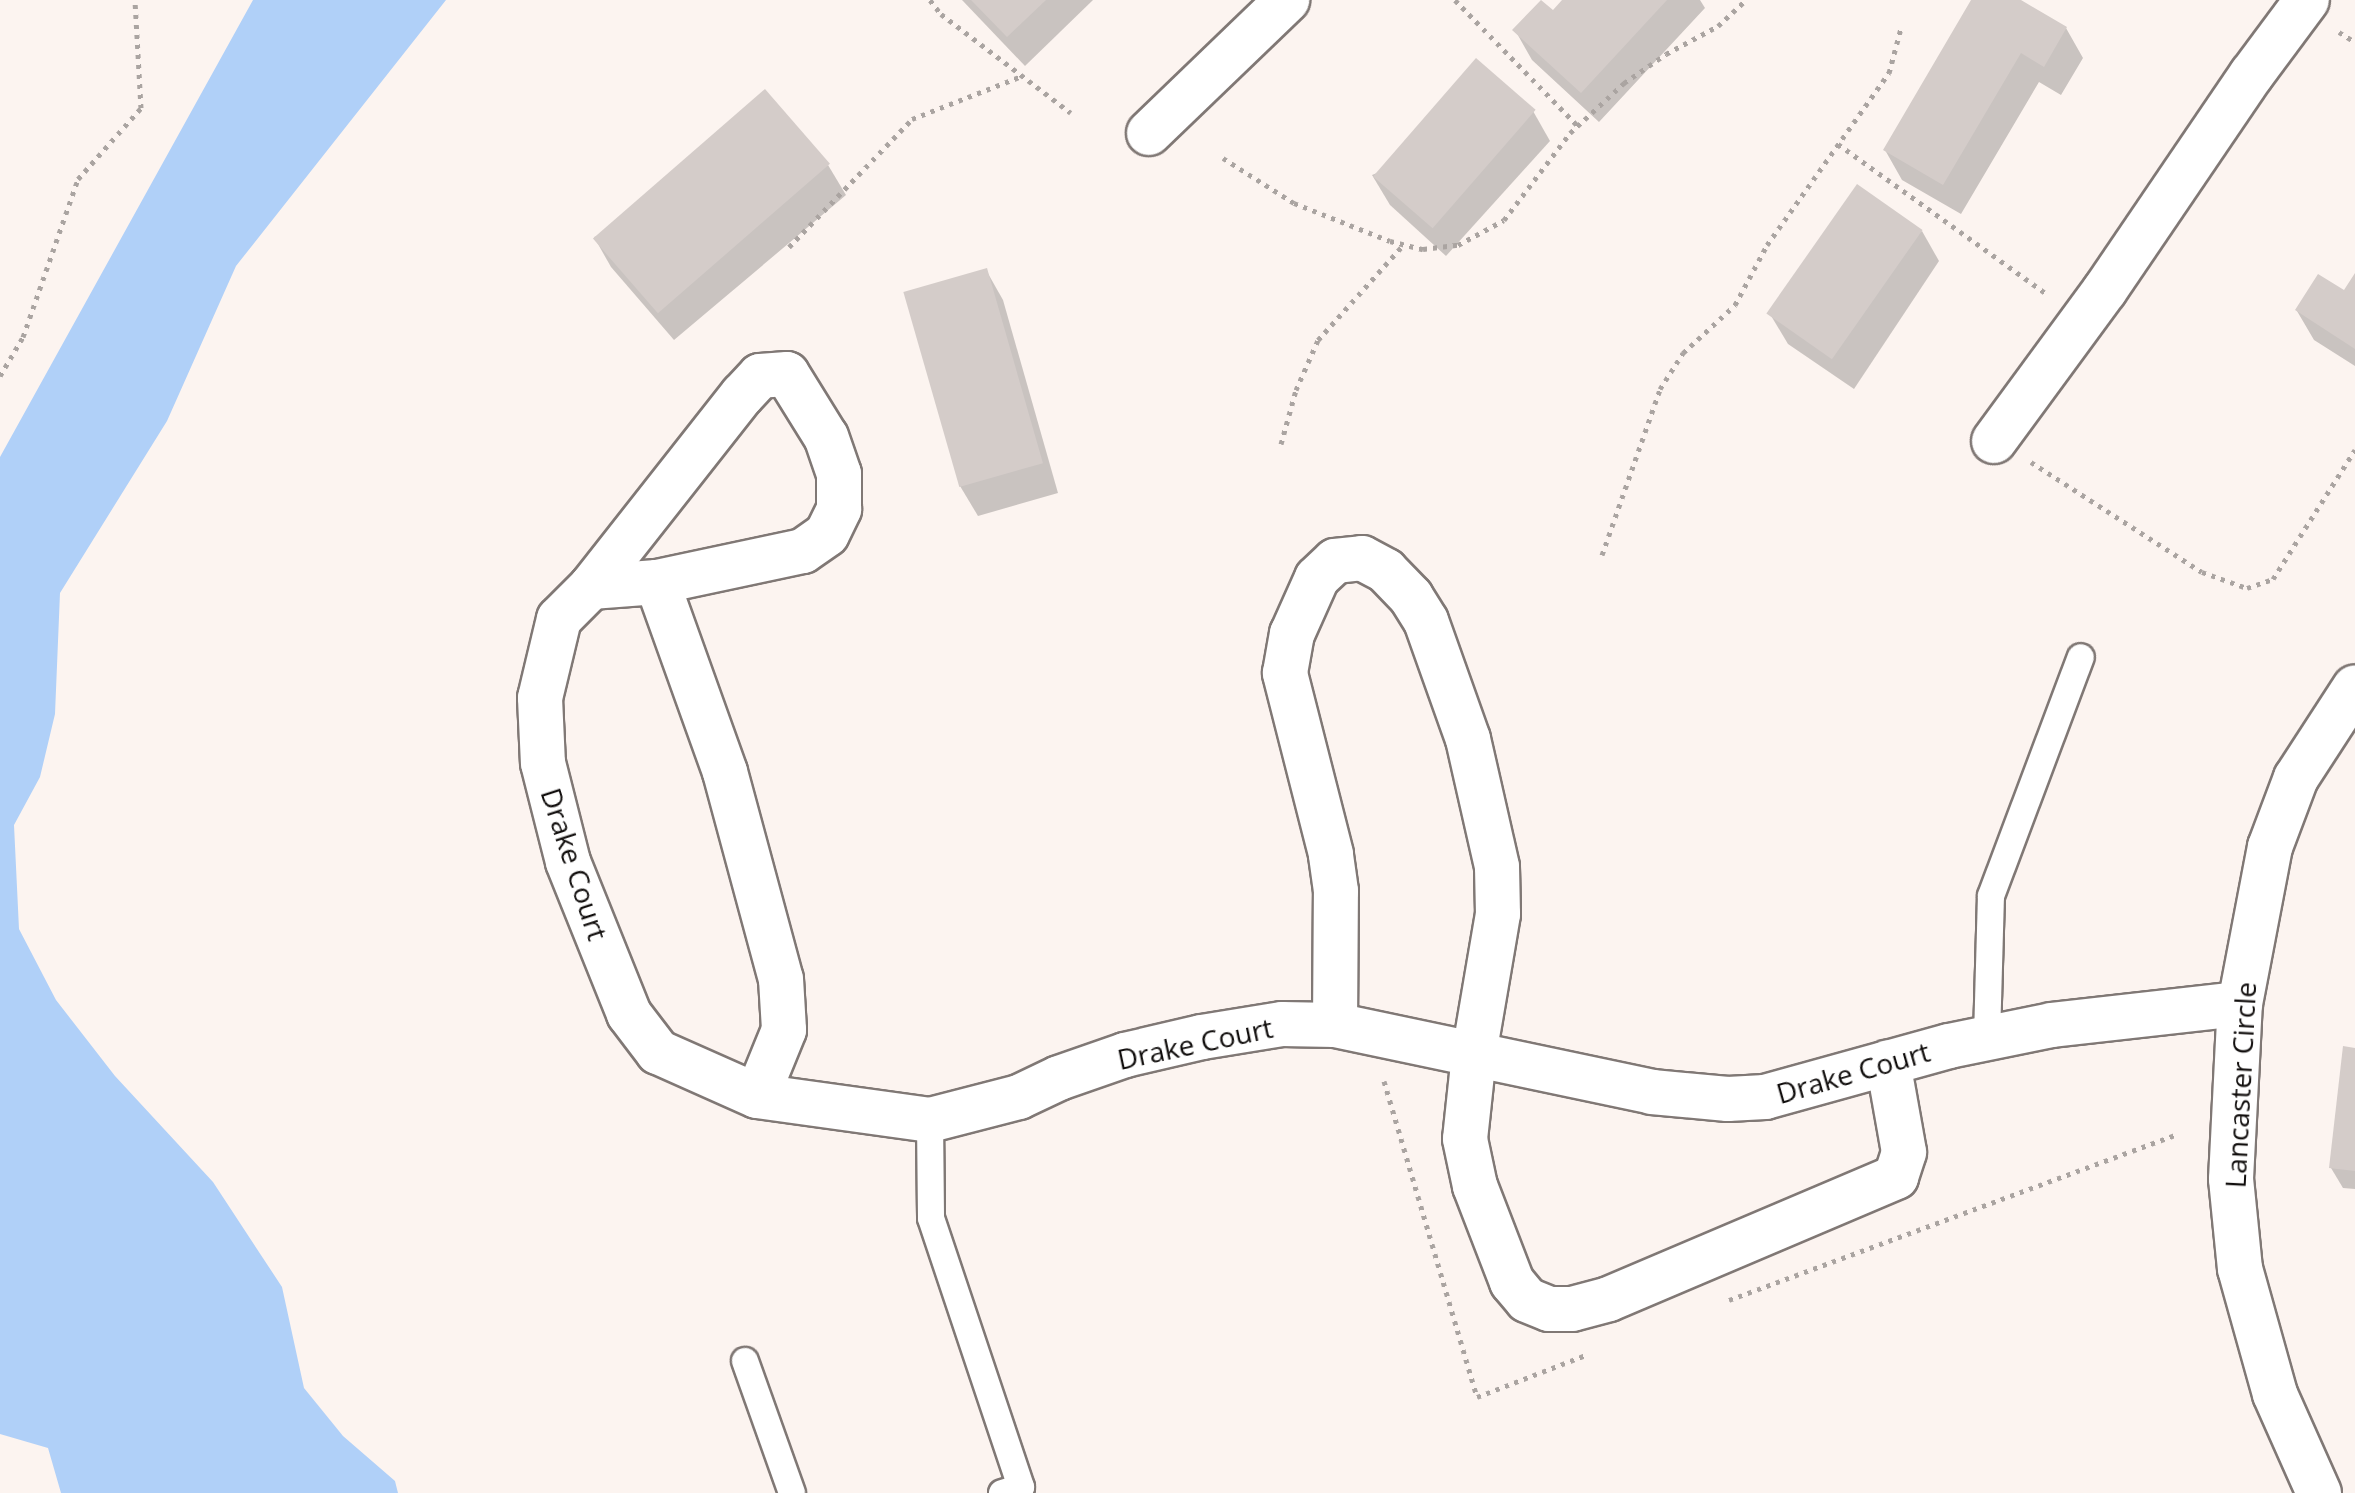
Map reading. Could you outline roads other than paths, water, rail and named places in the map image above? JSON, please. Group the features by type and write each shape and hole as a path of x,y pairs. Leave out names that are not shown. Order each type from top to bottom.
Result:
{"street":[{"path":"1149,133 1287,0"},
{"path":"1994,441 2084,320 2252,74 2307,0"},
{"name":"Drake Court","path":"657,582 803,551 827,534 839,509 839,474 826,437 787,374 760,376 742,395 591,587 559,619 540,698 543,763 568,862 629,1014 658,1052 757,1096 930,1120 1019,1097 1059,1078 1125,1055 1187,1040 1282,1024 1335,1025 1652,1092 1728,1099 1765,1097 1888,1062 2052,1025 2240,1004"},
{"path":"1335,1025 1336,891 1331,854 1285,673 1292,634 1317,578 1335,561 1362,558 1386,571 1411,597 1426,621 1468,739 1497,867 1498,914 1474,1055 1465,1139 1475,1186 1512,1282 1527,1300 1549,1309 1560,1309 1609,1299 1896,1177 1904,1152 1888,1062"},
{"path":"591,587 657,582 725,772 777,956 784,1030 757,1096"},
{"name":"Lancaster Circle","path":"2319,1493 2275,1394 2240,1269 2231,1179 2240,1004 2270,847 2285,802 2313,748 2355,687"}],"lane":[{"path":"1987,1038 1991,896 2081,657"},
{"path":"930,1120 931,1218 1021,1487 1002,1493"},
{"path":"745,1361 792,1493"}],"water":[{"path":"253,0 446,0 236,266 167,421 60,593 55,714 40,777 14,825 19,929 56,1000 115,1076 213,1182 282,1287 304,1388 343,1436 395,1481 398,1493 61,1493 48,1448 0,1434 0,457"}]}
